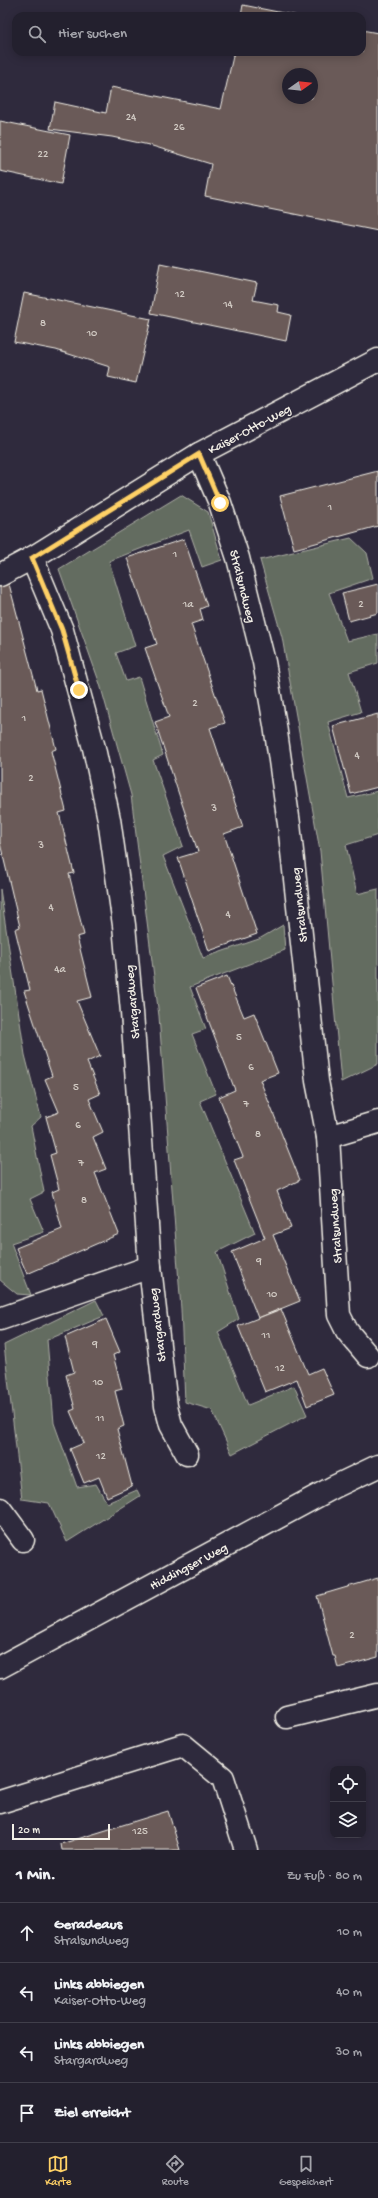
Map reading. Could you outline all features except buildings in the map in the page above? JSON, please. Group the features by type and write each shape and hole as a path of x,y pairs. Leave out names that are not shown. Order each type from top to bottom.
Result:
{"street":[{"name":"Kaiser-Otto-Weg","path":"0,575 32,558 199,454 378,360"},
{"name":"Stralsundweg","path":"199,454 220,503 238,558 264,662 289,824 317,1081 328,1137 339,1315 347,1331 368,1356"},
{"name":"Stargardweg","path":"32,558 62,630 94,748 109,819 124,926 132,1012 150,1267 166,1406 171,1425 187,1454"},
{"path":"328,1137 378,1122"},
{"path":"0,1319 150,1267"},
{"name":"Hiddingser Weg","path":"0,1667 327,1491 378,1466"},
{"path":"0,1509 23,1540"},
{"path":"287,1717 378,1695"},
{"path":"0,1802 183,1745 224,1778 246,1850"}],"green space":[{"path":"181,495 208,512 222,560 202,567 189,530 109,561 135,646 116,653 126,681 139,677 163,755 153,760 183,846 163,856 203,958 259,939 283,925 285,950 190,987 206,1029 192,1034 216,1094 200,1101 255,1233 217,1252 239,1319 218,1332 248,1405 294,1386 307,1415 232,1454 212,1410 185,1402 181,1309 159,1016 131,795 100,684 59,569"},
{"path":"351,538 367,553 373,578 329,593 347,641 378,634 378,663 349,672 361,712 328,722 348,798 378,791 378,835 346,845 357,894 378,889 378,1064 341,1082 320,851 282,637 260,560"},
{"path":"0,889 25,1055 41,1117 31,1126 44,1192 30,1199 44,1232 11,1243 31,1295 17,1294 0,1280"},
{"path":"96,1300 104,1316 47,1340 54,1423 77,1487 96,1484 107,1503 137,1490 140,1496 67,1542 49,1503 22,1499 4,1345"}],"route":[{"path":"79,690 62,630 32,558 199,454 220,503"}]}
